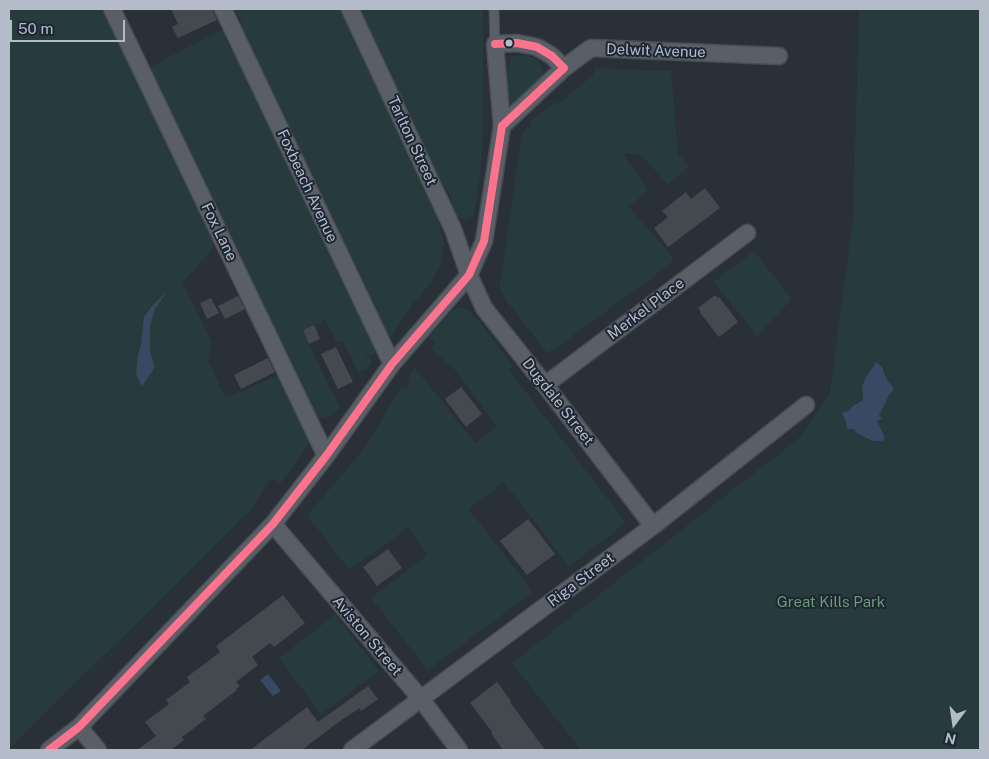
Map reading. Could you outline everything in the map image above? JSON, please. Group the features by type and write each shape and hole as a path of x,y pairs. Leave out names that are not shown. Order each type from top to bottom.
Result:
{"street":[{"name":"Fox Lane","path":"112,9 326,456"},
{"name":"Foxbeach Avenue","path":"223,9 392,364"},
{"name":"Tarlton Street","path":"350,9 453,229 469,275"},
{"path":"50,750 79,727 272,524 326,456 392,364 469,275 484,241 502,126 495,44 517,43 537,47 552,56 564,68"},
{"name":"Delwit Avenue","path":"502,126 564,68 591,48 778,56"},
{"name":"Merkel Place","path":"545,385 747,233"},
{"name":"Dugdale Street","path":"469,275 484,308 653,526"},
{"name":"Riga Street","path":"352,750 653,526 806,405"},
{"name":"Aviston Street","path":"272,524 421,699 459,750"},
{"path":"79,727 98,750"}],"lane":[{"path":"494,9 495,44"}],"green space":[{"path":"9,9 105,9 216,240 207,256 182,282 212,342 208,360 225,397 281,374 312,438 281,483 271,478 249,512 9,749"},
{"path":"235,9 346,9 433,200 443,240 442,259 438,270 392,336 387,336 358,272 360,271 358,267 356,268 276,106"},
{"path":"359,9 483,9 483,135 481,171 474,213 468,220 458,217 449,193 443,185"},
{"name":"Great Kills Park","path":"859,9 980,9 980,750 581,750 512,663 799,438 830,392 853,218"},
{"path":"223,29 230,48 234,47 243,70 246,70 377,350 371,357 367,354 366,356 373,361 366,370 363,369 359,374 343,341 337,343 325,320 303,330 340,407 333,415 326,418 314,416 289,355 268,322 262,299 251,284 216,218 150,67"},
{"path":"526,55 538,60 543,70 542,80 513,109 507,109 503,82 506,78 510,59 512,56"},
{"path":"595,68 671,71 678,154 690,166 668,185 641,154 623,154 648,190 629,207 674,258 669,265 548,354 508,303 500,289 521,140 526,129 531,125 529,122 555,102 558,104 593,75"},
{"path":"754,251 792,299 757,336 714,282"},
{"path":"460,307 468,309 490,335 512,366 509,370 626,523 569,566 504,482 469,509 533,592 428,670 371,598 428,555 408,528 349,570 307,515 359,455 402,385 405,389 411,382 408,377 415,368 475,443 497,426 456,371 431,349 435,343 429,337 452,311"},
{"path":"335,615 379,671 321,714 279,658"}],"water":[{"path":"166,292 154,311 150,326 150,351 154,365 153,370 142,386 136,374 144,317"},
{"path":"876,362 882,367 886,378 894,389 879,415 882,419 877,421 885,438 883,441 873,441 857,433 854,429 847,429 842,413 863,400 862,387"},
{"path":"268,674 281,691 273,696 260,680"}],"building":[{"path":"171,9 212,9 217,20 178,38 172,27 178,24"},
{"path":"705,188 720,208 668,247 654,228 668,217 662,211 686,192 691,199"},
{"path":"715,295 719,297 738,322 719,337 698,308"},
{"path":"238,296 245,309 225,319 218,306"},
{"path":"211,298 219,313 207,319 200,303"},
{"path":"314,325 320,339 309,344 303,330"},
{"path":"336,347 353,382 338,389 321,354"},
{"path":"268,358 275,372 241,389 234,375"},
{"path":"461,387 482,414 466,427 445,399"},
{"path":"528,519 555,554 527,575 500,541"},
{"path":"388,549 402,568 377,586 363,567"},
{"path":"283,595 305,623 274,647 270,643 252,657 258,665 236,682 240,686 237,690 203,716 206,719 182,737 184,740 171,750 137,750 156,736 145,722 169,704 166,700 190,682 187,677 220,652 216,646"},
{"path":"497,682 545,750 503,750 491,733 470,703"},
{"path":"368,686 378,699 361,711 360,708 340,721 302,750 250,750 307,707 318,722"}],"transit line":[{"path":"495,44 517,43 537,47 552,56 564,68 502,126"},
{"path":"49,750 79,727 273,524 326,456 392,364 469,275 484,241 502,126"}]}
